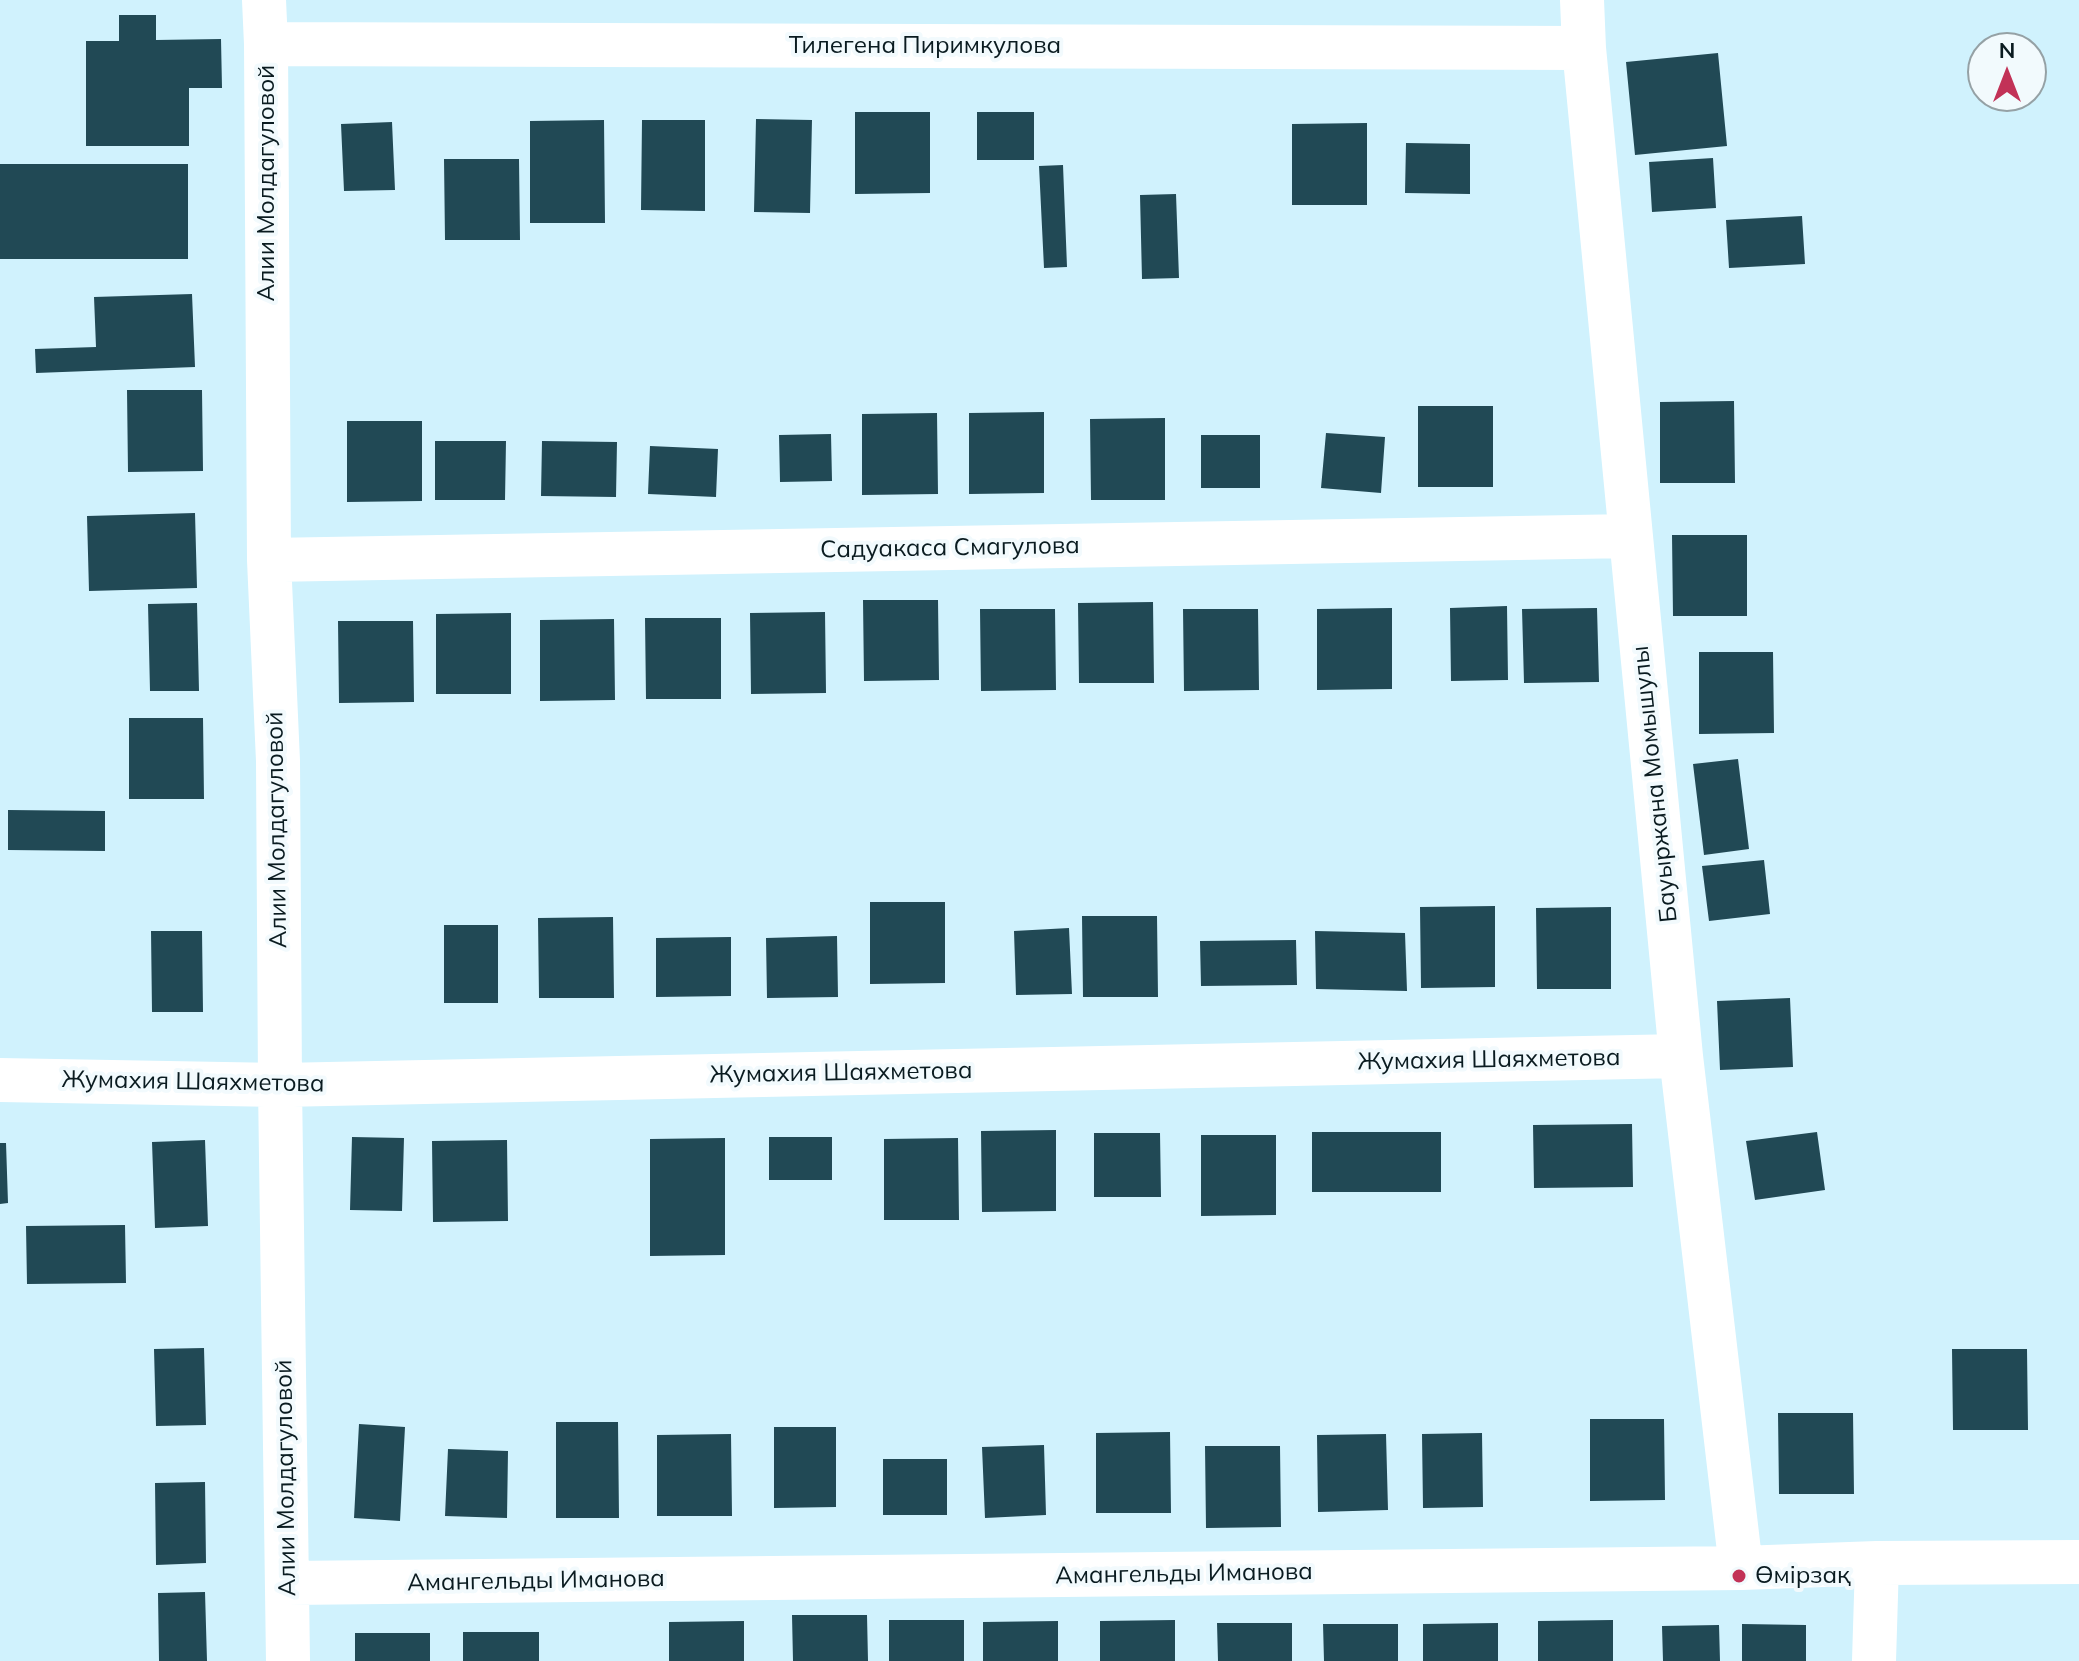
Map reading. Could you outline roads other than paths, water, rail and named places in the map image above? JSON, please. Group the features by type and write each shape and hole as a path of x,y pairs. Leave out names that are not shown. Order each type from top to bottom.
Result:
{"street":[{"name":"Алии Молдагуловой","path":"264,0 269,560 278,761 288,1661"},
{"name":"Бауыржана Момышулы","path":"1582,0 1584,48 1681,1056 1741,1568"},
{"name":"Тилегена Пиримкулова","path":"266,44 1584,48"},
{"name":"Садуакаса Смагулова","path":"269,560 1631,536"},
{"name":"Жумахия Шаяхметова","path":"0,1080 280,1085 1681,1056"},
{"name":"Амангельды Иманова","path":"288,1583 2079,1562"},
{"path":"1874,1661 1877,1563"}],"place":[{"name":"Өмірзақ","path":"1739,1576"}]}
